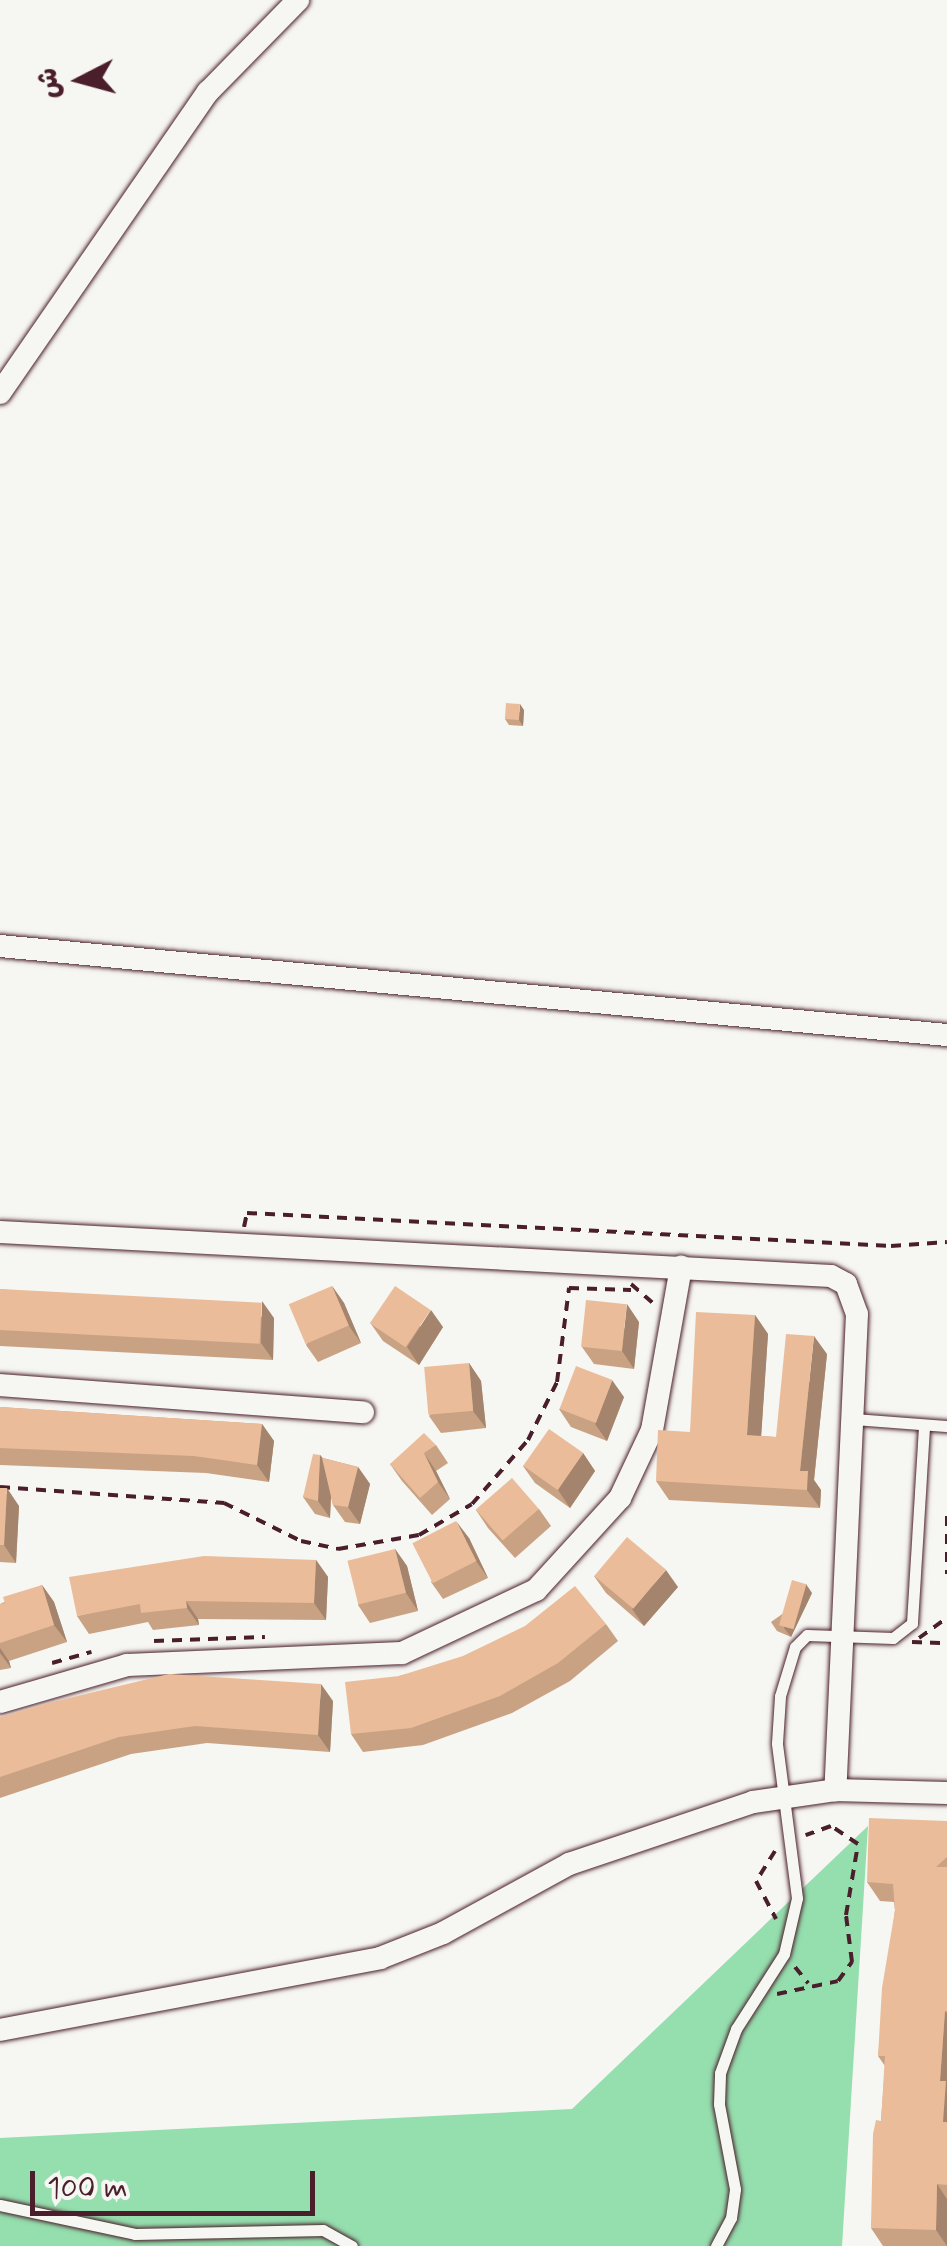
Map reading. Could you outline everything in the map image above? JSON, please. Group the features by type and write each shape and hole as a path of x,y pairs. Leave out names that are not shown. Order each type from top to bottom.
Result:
{"street":[{"path":"0,393 208,92 298,0"},
{"path":"0,946 947,1035"},
{"path":"0,1232 831,1276 846,1284 857,1306 835,1790"},
{"path":"0,1702 127,1665 402,1653 536,1590 620,1498 652,1430 681,1267"},
{"path":"0,1385 363,1412"},
{"path":"0,2030 380,1958 443,1934 592,1855 786,1795 835,1790 947,1793"}],"lane":[{"path":"853,1419 947,1426"},
{"path":"716,2246 731,2218 735,2189 719,2104 720,2073 754,2002 784,1954 798,1898 794,1842 776,1727 795,1647 812,1634 893,1638 908,1630 914,1615 924,1425"},
{"path":"0,2205 135,2234 323,2230 352,2246"}],"path":[{"path":"239,1244 247,1213 891,1246 947,1242"},
{"path":"631,1290 632,1264"},
{"path":"0,1487 224,1503 319,1546 399,1541 472,1504 528,1440 556,1382 568,1288 631,1290 656,1306 656,1320"},
{"path":"947,1516 947,1574"},
{"path":"912,1642 947,1618"},
{"path":"139,1643 270,1637"},
{"path":"893,1638 947,1644"},
{"path":"37,1669 105,1649"},
{"path":"754,2002 808,1982 838,1981 850,1970 847,1899 861,1854 852,1834 831,1826 764,1860 756,1881 762,1902 790,1936"},
{"path":"784,1954 808,1982"}],"green space":[{"path":"868,1826 842,2246 0,2246 0,2138 572,2109"}],"building":[{"path":"506,703 520,704 519,720 505,719"},
{"path":"332,1286 349,1326 306,1344 289,1304"},
{"path":"395,1286 431,1310 405,1347 370,1323"},
{"path":"0,1289 262,1303 259,1344 0,1330"},
{"path":"586,1300 627,1304 622,1351 581,1347"},
{"path":"696,1312 755,1315 747,1435 776,1437 786,1334 814,1336 800,1471 808,1471 807,1490 656,1481 658,1430 690,1432"},
{"path":"469,1363 473,1411 428,1415 424,1367"},
{"path":"576,1366 612,1380 596,1423 560,1409"},
{"path":"0,1407 262,1424 257,1465 194,1456 0,1448"},
{"path":"549,1429 583,1453 558,1490 523,1466"},
{"path":"424,1433 436,1445 424,1453 438,1482 420,1498 390,1464"},
{"path":"313,1454 320,1455 318,1501 303,1497"},
{"path":"322,1458 358,1467 348,1507 333,1505"},
{"path":"512,1478 539,1509 503,1540 476,1509"},
{"path":"0,1488 7,1488 4,1545 0,1545"},
{"path":"456,1521 476,1561 433,1583 412,1543"},
{"path":"627,1537 666,1570 633,1609 594,1576"},
{"path":"395,1549 406,1593 358,1605 347,1561"},
{"path":"204,1556 316,1560 314,1603 186,1601 187,1608 141,1613 140,1604 77,1616 69,1577"},
{"path":"792,1580 806,1584 793,1629 779,1625"},
{"path":"42,1585 54,1625 0,1643 3,1597"},
{"path":"575,1586 606,1624 558,1663 500,1696 411,1728 351,1734 345,1682 399,1676 463,1656 525,1626"},
{"path":"169,1674 321,1684 318,1735 195,1726 119,1737 0,1777 0,1717"},
{"path":"869,1818 947,1821 947,1857 936,1867 947,1867 947,2011 940,2081 946,2081 943,2122 947,2122 947,2185 937,2184 936,2230 871,2228 873,2134 876,2120 881,2121 885,2056 878,2056 882,1988 895,1910 893,1884 867,1882"}]}
